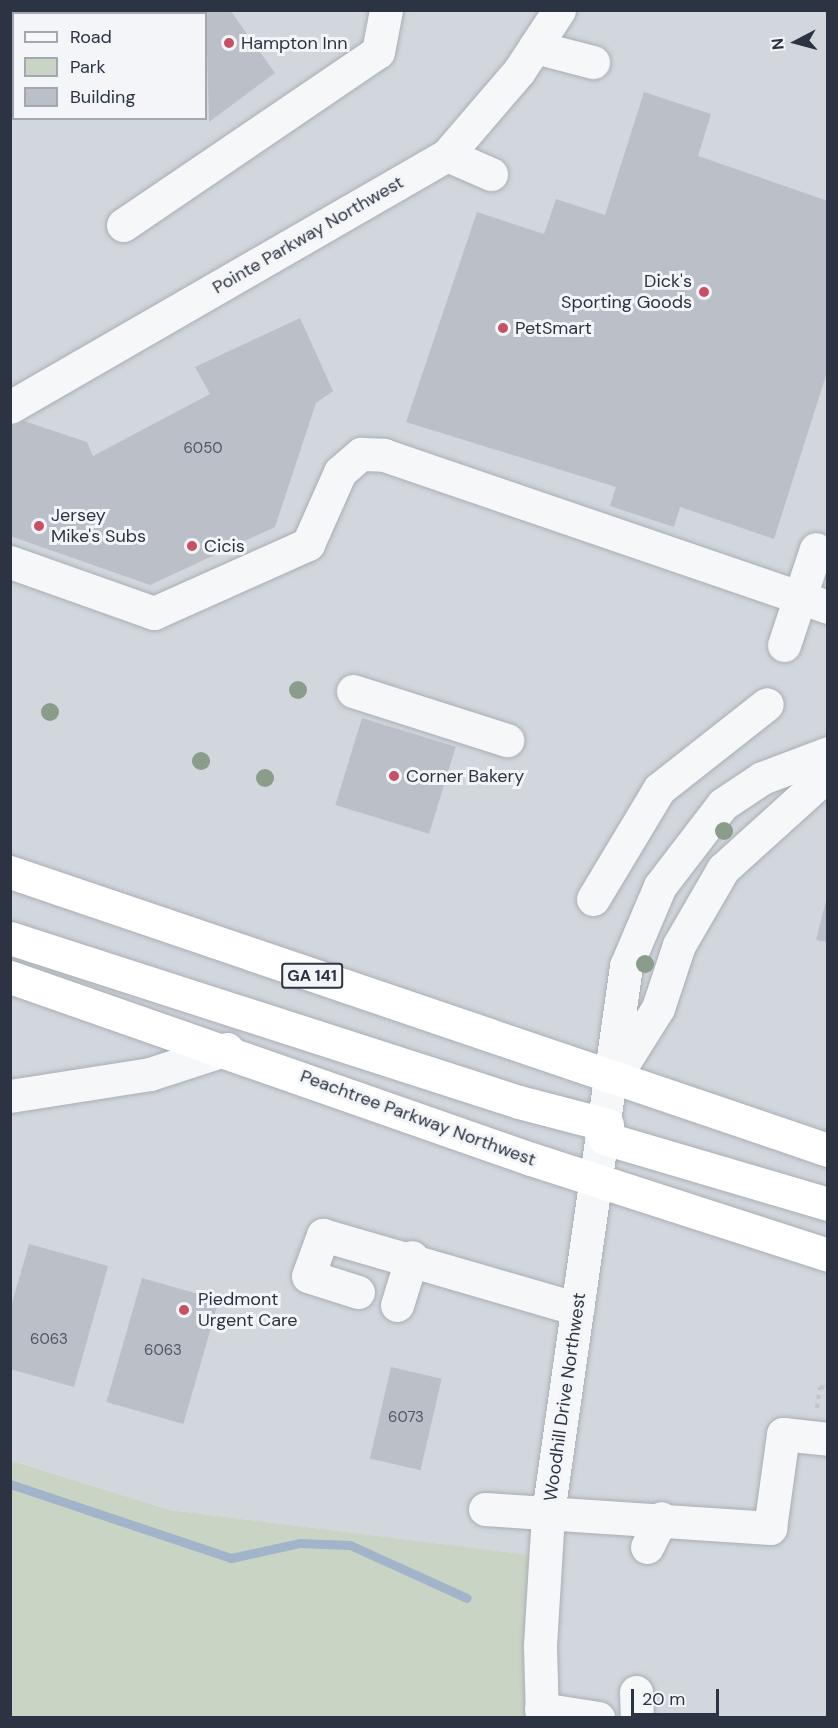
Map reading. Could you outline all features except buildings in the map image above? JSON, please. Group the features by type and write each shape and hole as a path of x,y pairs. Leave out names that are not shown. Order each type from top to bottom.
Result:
{"highway":[{"name":"GA 141","path":"10,872 828,1150"},
{"path":"10,939 828,1203"},
{"name":"Peachtree Parkway Northwest","path":"10,977 227,1049 597,1182 828,1255"}],"street":[{"path":"123,225 378,52 386,10"},
{"name":"Pointe Parkway Northwest","path":"10,407 447,155 535,47 559,10"},
{"path":"535,47 593,62"},
{"path":"447,155 491,174"},
{"path":"10,562 154,613 308,544 340,472 361,454 384,454 813,602"},
{"path":"784,645 813,602 819,556"},
{"path":"353,691 507,740"},
{"path":"593,899 659,789 766,704"},
{"name":"Woodhill Drive Northwest","path":"541,1713 548,1513 577,1310 614,1079 618,1003 626,966 660,886 723,804 762,778 828,753"},
{"path":"614,1079 658,1008 683,936 723,869 828,774"},
{"path":"10,1096 150,1074 227,1049"},
{"path":"358,1292 308,1276 323,1234 412,1257 577,1310"},
{"path":"397,1305 412,1257"},
{"path":"485,1509 548,1513 654,1533 770,1528 783,1434 828,1439"},
{"path":"541,1713 598,1718"}],"shaded area":[{"path":"11,11 827,11 827,1717 535,1717 531,1555 170,1510 11,1460"}],"green space":[{"path":"10,1460 170,1510 531,1555 535,1717 11,1717"}],"waterway":[{"path":"10,1484 231,1558 300,1543 350,1545 467,1598"}],"place":[{"name":"Hampton Inn","path":"229,43"},
{"name":"Dick's Sporting Goods","path":"704,292"},
{"name":"PetSmart","path":"503,328"},
{"name":"Jersey Mike's Subs","path":"39,526"},
{"name":"Cicis","path":"192,546"},
{"name":"Corner Bakery","path":"394,776"},
{"name":"Piedmont Urgent Care","path":"184,1310"}]}
